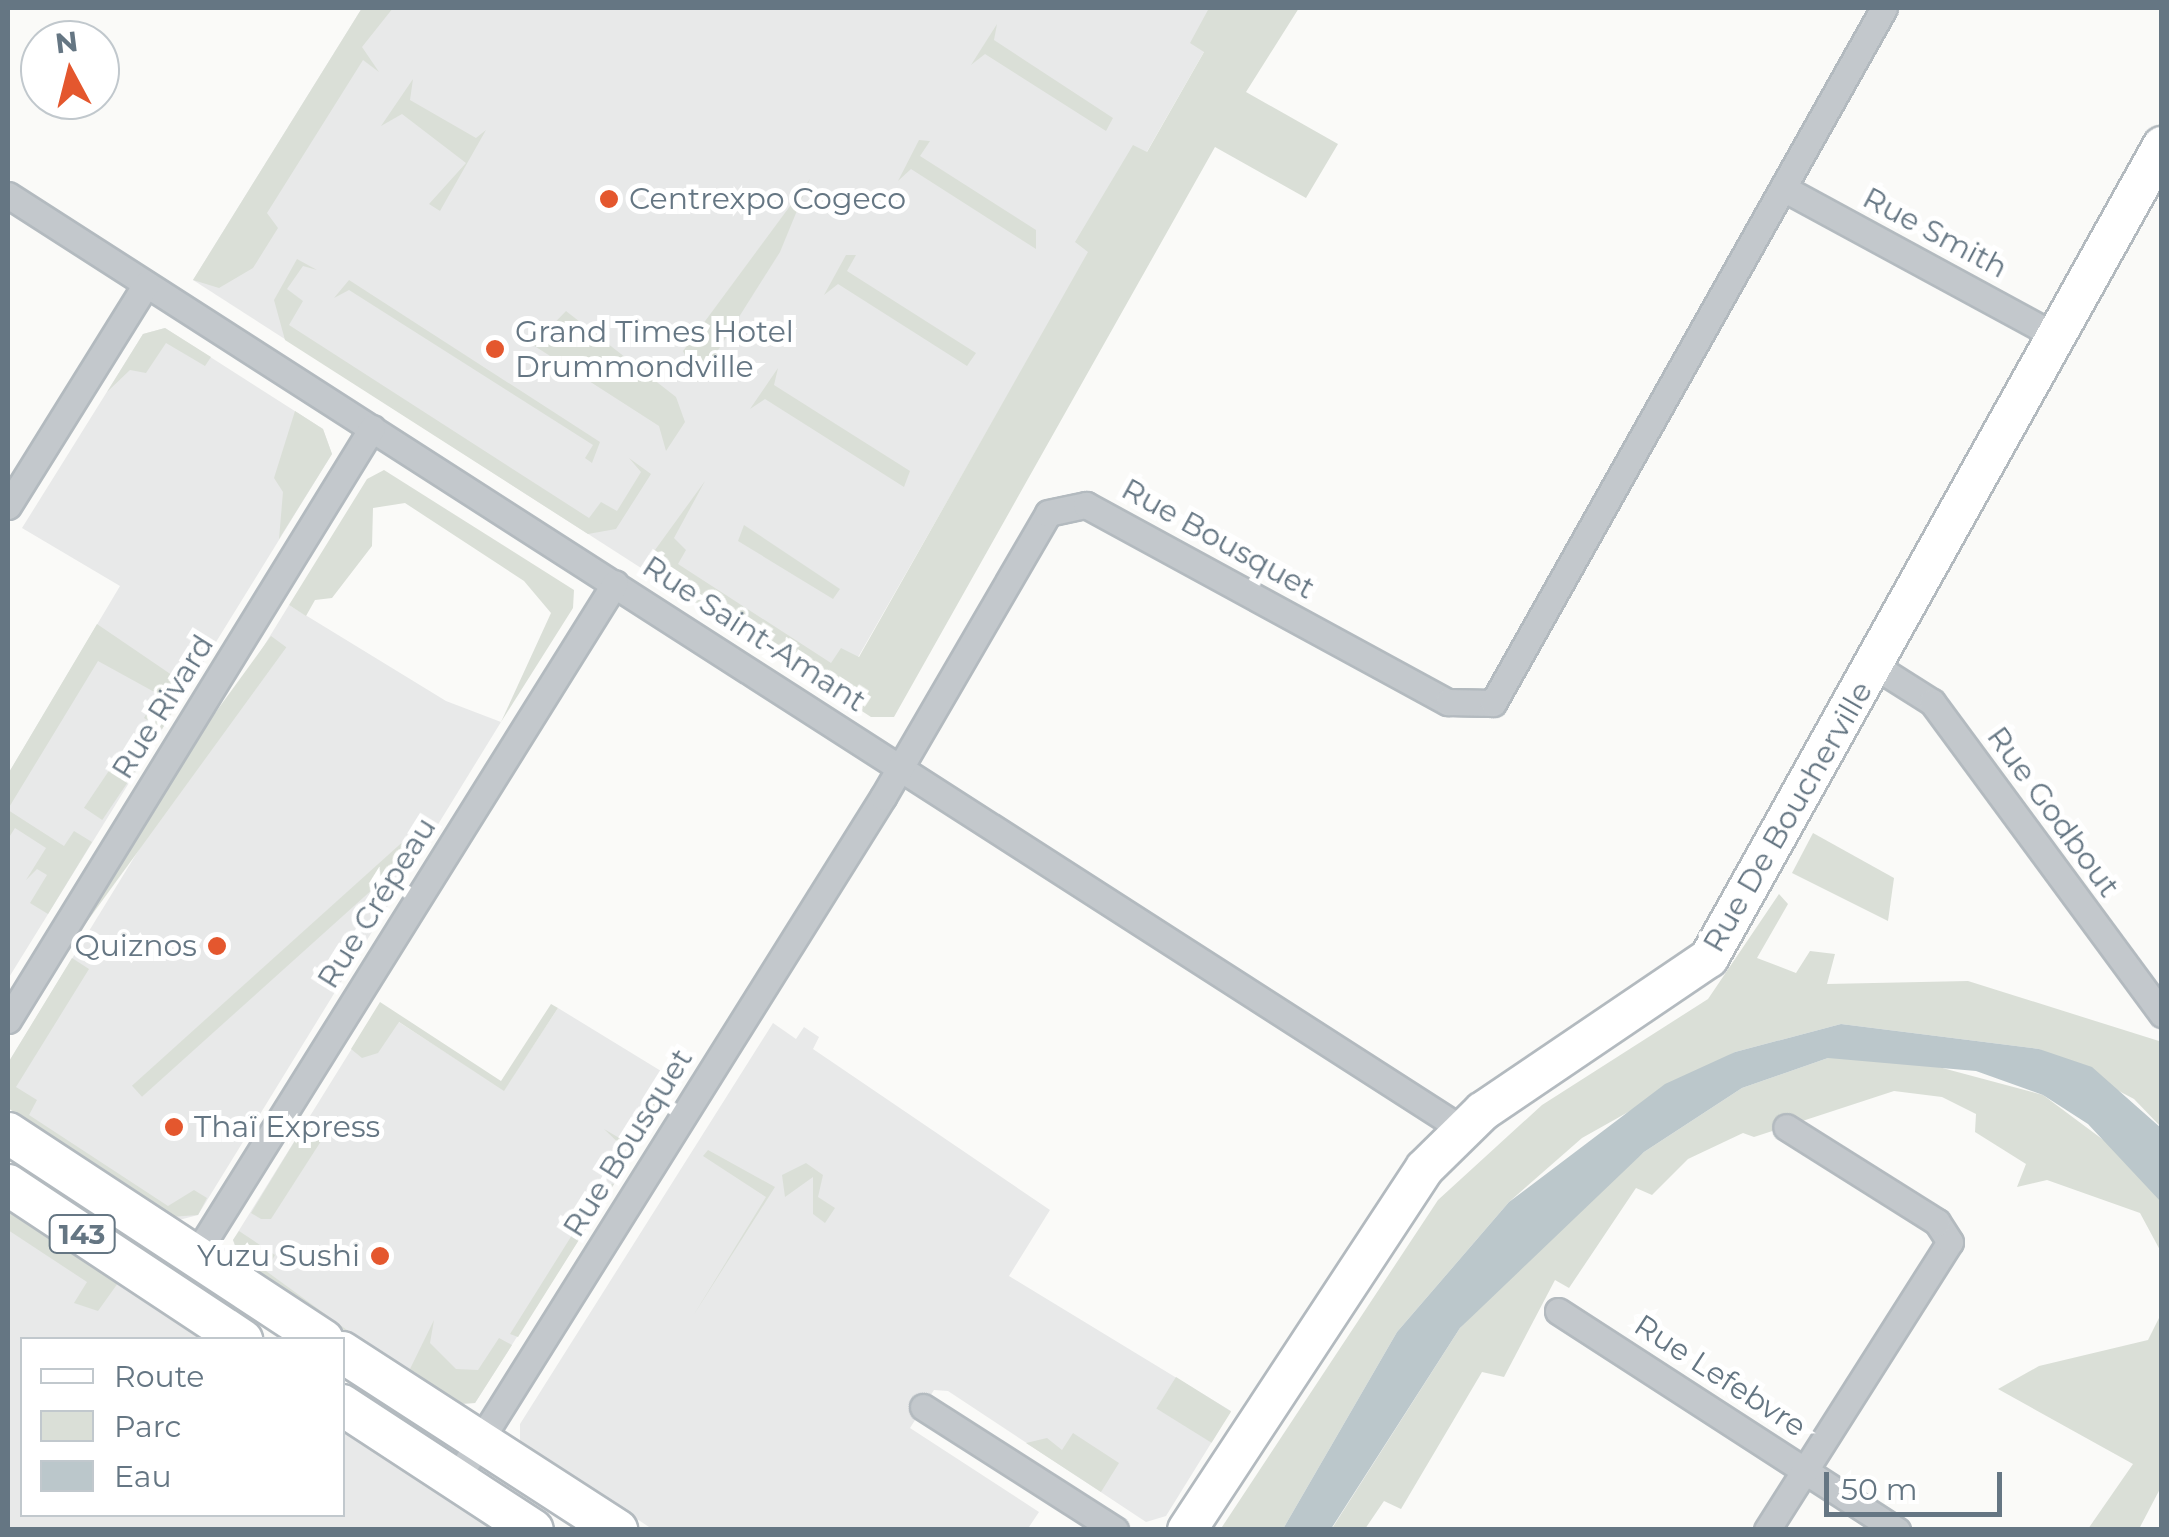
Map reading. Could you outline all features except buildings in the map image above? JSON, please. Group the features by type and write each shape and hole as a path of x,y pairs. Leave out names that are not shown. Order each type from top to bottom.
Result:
{"main road":[{"name":"143","path":"8,1132 318,1337"},
{"name":"143","path":"8,1186 237,1337"},
{"path":"345,1354 617,1530"},
{"path":"345,1407 534,1530"}],"street":[{"name":"Rue Bousquet","path":"456,1478 900,767 1039,524 1068,503 1448,702 1492,703 1884,8"},
{"name":"Rue De Boucherville","path":"1188,1530 1401,1196 1462,1129 1709,958 2162,146"},
{"name":"Rue Smith","path":"1783,188 2056,336"},
{"name":"Rue Saint-Amant","path":"8,195 1462,1129"},
{"path":"8,506 146,284"},
{"name":"Rue Rivard","path":"8,1020 372,428"},
{"name":"Rue Crépeau","path":"195,1256 615,582"},
{"name":"Rue Godbout","path":"1875,666 1932,702 2162,1014"},
{"path":"1767,1530 1936,1272 1949,1234 1786,1127"},
{"name":"Rue Lefebvre","path":"1558,1311 1897,1530"},
{"path":"923,1407 1116,1530"}],"shaded area":[{"path":"362,8 1229,8 837,694 193,280"},
{"path":"165,328 323,429 332,454 8,979 8,774 120,586 22,528 143,334"},
{"path":"289,605 446,701 501,722 198,1215 179,1220 8,1108 8,1063"},
{"path":"377,1008 504,1090 558,1008 679,1082 475,1403 459,1404 280,1289 239,1260 233,1240"},
{"path":"773,1023 796,1039 804,1027 819,1037 813,1049 1050,1210 1009,1276 1231,1411 1166,1516 1146,1522 948,1391 934,1390 910,1428 1039,1512 1027,1530 652,1529 520,1441 520,1424"},
{"path":"8,1211 202,1337 20,1337 20,1517 345,1517 345,1431 495,1529 8,1529"}],"green space":[{"path":"362,8 393,8 362,47 379,72 363,60 267,213 278,228 253,268 219,288 193,280"},
{"path":"1209,8 1299,8 1246,92 1338,144 1306,198 1215,147 894,717 871,717 652,574 655,550 705,481 674,538 686,550 678,564 831,663 841,648 859,657 1088,252 1075,242 1133,145 1147,152 1204,52 1190,43"},
{"path":"997,24 994,40 1113,118 1106,131 985,54 971,65"},
{"path":"413,79 410,100 476,138 486,130 440,211 429,204 466,163 402,114 381,126"},
{"path":"919,140 930,141 920,156 1036,230 1036,249 911,169 898,181"},
{"path":"810,179 780,252 698,382 683,351"},
{"path":"846,255 856,255 847,271 976,353 967,366 838,284 824,295"},
{"path":"297,259 317,270 303,266 287,289 303,301 289,325 589,518 601,502 617,511 641,472 629,458 651,474 616,529 588,534 285,340 274,300"},
{"path":"349,280 600,442 592,463 585,458 593,445 349,290 334,298"},
{"path":"566,311 676,397 685,422 666,451 659,426 533,345"},
{"path":"165,328 211,357 205,366 166,343 146,373 130,370 107,392 143,334"},
{"path":"778,368 774,385 910,471 904,487 765,399 750,409"},
{"path":"295,411 323,429 332,454 279,539 283,492 274,478"},
{"path":"384,470 574,590 573,608 501,722 551,613 524,581 405,503 373,508 372,546 332,598 315,600 306,616 289,605 367,479"},
{"path":"744,525 840,589 833,599 738,541"},
{"path":"97,624 188,686 162,729 144,718 158,694 98,661 8,809 8,774"},
{"path":"271,636 286,647 85,925 69,913"},
{"path":"131,738 149,750 102,820 84,808"},
{"path":"8,810 64,846 74,831 92,842 48,914 30,903 47,875 37,869 26,880 46,848 15,828 8,839"},
{"path":"427,820 437,831 142,1097 132,1086"},
{"path":"1813,833 1894,878 1888,921 1792,873"},
{"path":"1779,894 1788,904 1757,958 1796,973 1810,951 1835,954 1827,984 1968,981 2159,1041 2161,1127 2134,1099 2039,1049 1841,1024 1735,1052 1582,1138 1509,1202 1397,1332 1283,1529 1220,1530 1438,1200 1542,1105 1708,999"},
{"path":"72,958 89,969 16,1087 37,1100 29,1115 168,1206 194,1190 207,1198 198,1215 170,1217 8,1108 8,1063"},
{"path":"380,1002 501,1081 551,1004 558,1008 504,1091 399,1022 378,1053 362,1058 351,1049"},
{"path":"1828,1058 1905,1058 2043,1095 2133,1162 2161,1202 2161,1252 2140,1213 2047,1180 2017,1187 2026,1164 1975,1132 1976,1114 1942,1097 1894,1091 1754,1137 1743,1133 1688,1159 1652,1195 1636,1188 1569,1288 1555,1280 1504,1377 1482,1372 1401,1509 1384,1501 1365,1529 1331,1530 1460,1328 1556,1228 1644,1152 1742,1088"},
{"path":"663,1072 679,1082 632,1156 604,1129 621,1139"},
{"path":"307,1121 323,1138 271,1219 261,1219 251,1213"},
{"path":"708,1150 775,1187 693,1316 766,1197 703,1156"},
{"path":"806,1163 823,1175 818,1197 835,1208 825,1223 813,1214 813,1177 785,1197 782,1175"},
{"path":"595,1182 614,1184 518,1337 510,1334 599,1192"},
{"path":"8,1211 118,1283 98,1311 74,1303 87,1282 8,1230"},
{"path":"239,1231 275,1255 266,1271 369,1346 244,1265 233,1240"},
{"path":"2161,1314 2161,1487 2139,1529 2088,1529 2133,1464 1998,1389 2039,1366 2148,1340"},
{"path":"434,1320 430,1343 456,1369 478,1370 499,1338 512,1345 475,1403 459,1404 409,1371"},
{"path":"1176,1377 1231,1411 1212,1443 1156,1408"},
{"path":"1073,1433 1119,1463 1101,1492 1026,1443 1047,1438 1062,1450"}],"water":[{"path":"1841,1024 2039,1049 2092,1067 2161,1128 2161,1202 2088,1124 2043,1095 1976,1071 1828,1058 1742,1088 1644,1152 1460,1328 1331,1529 1283,1529 1397,1332 1509,1202 1665,1084 1735,1052"}],"place":[{"name":"Centrexpo Cogeco","path":"609,199"},
{"name":"Grand Times Hotel Drummondville","path":"495,349"},
{"name":"Quiznos","path":"217,946"},
{"name":"Thaï Express","path":"174,1127"},
{"name":"Yuzu Sushi","path":"380,1256"}]}
